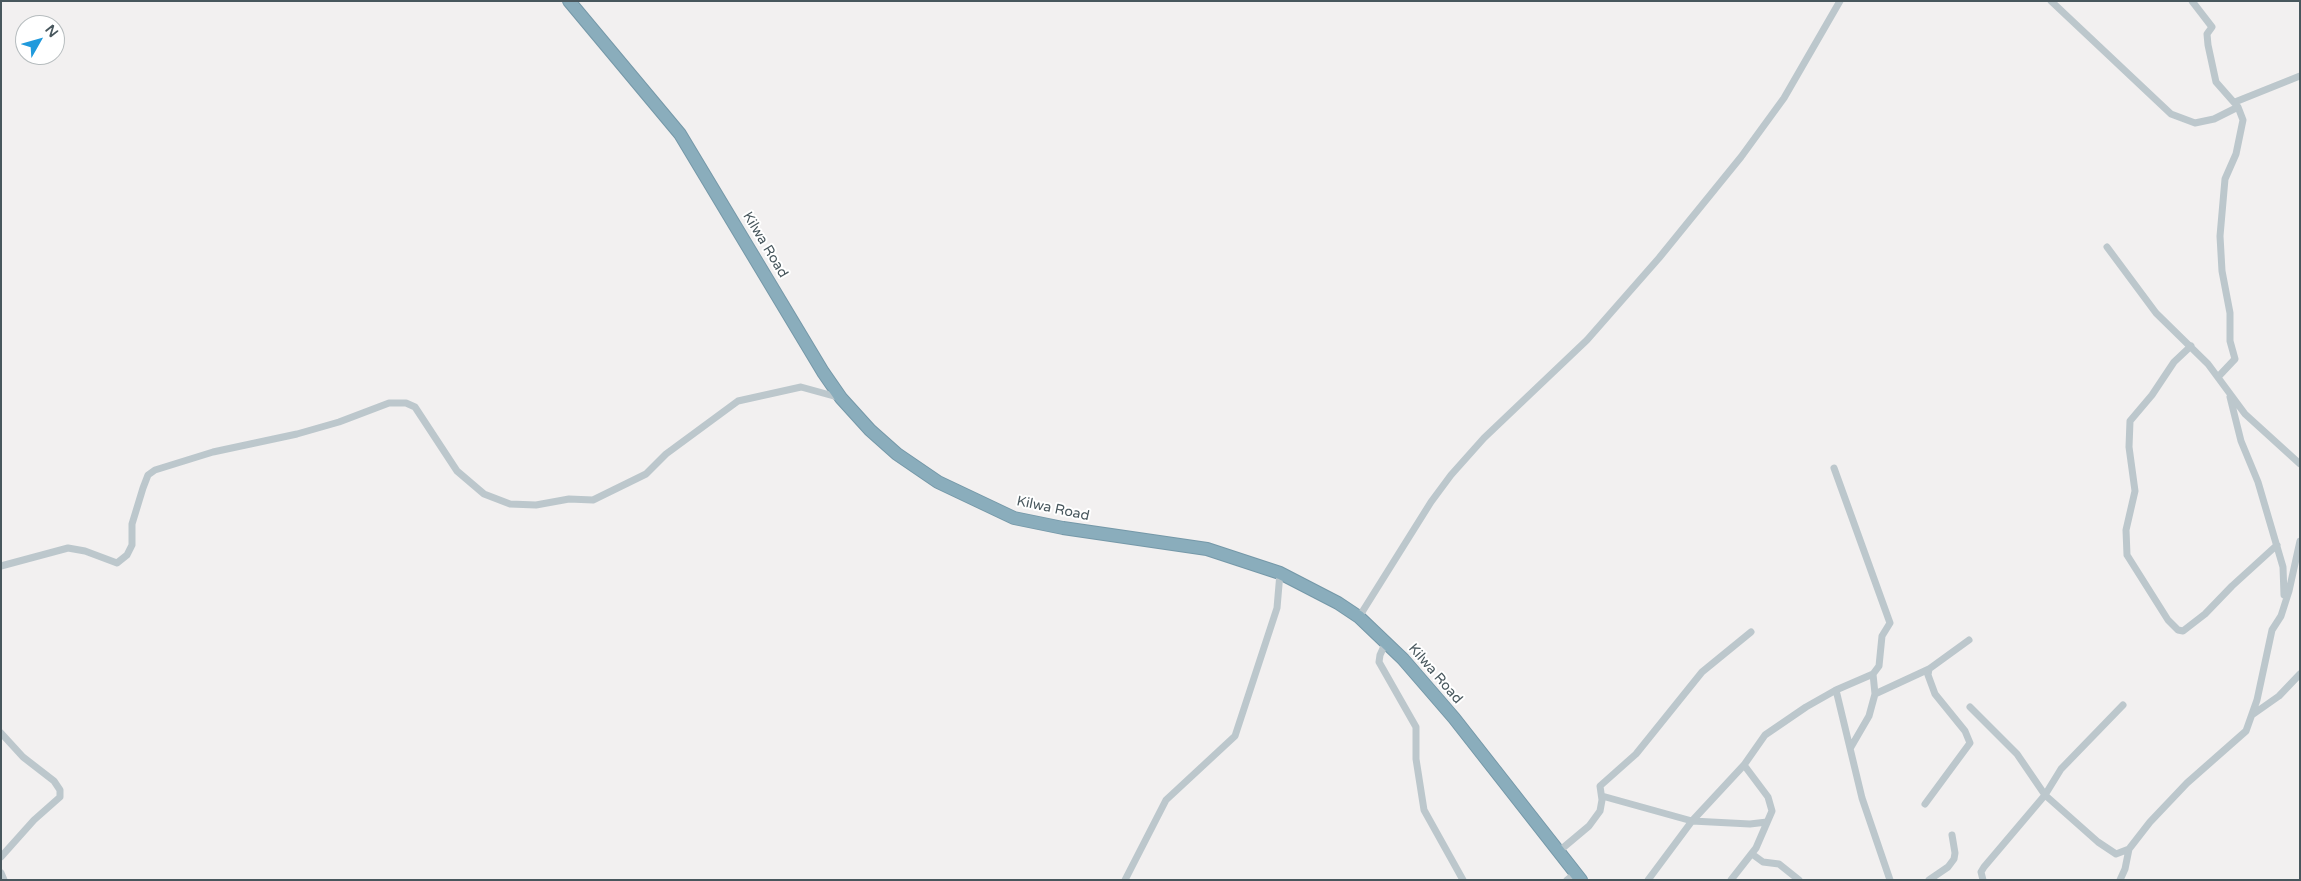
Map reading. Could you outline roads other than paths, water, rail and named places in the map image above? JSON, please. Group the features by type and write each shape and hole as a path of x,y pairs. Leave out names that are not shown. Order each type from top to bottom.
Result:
{"highway":[{"name":"Kilwa Road","path":"569,1 680,134 823,372 841,398 870,430 897,454 938,482 1014,518 1063,528 1208,548 1280,573 1321,593 1359,618 1386,642 1454,718 1558,852 1575,878"}],"street":[{"path":"1359,618 1431,502 1451,474 1484,438 1587,340 1659,258 1741,157 1784,98 1840,1"},
{"path":"2051,1 2171,114 2195,123 2214,119 2236,104 2300,76"},
{"path":"2192,1 2212,27 2207,34 2207,40 2216,82 2236,104 2242,116 2236,154 2225,179 2220,236 2222,272 2230,314 2230,341 2235,359 2218,377"},
{"path":"2107,247 2156,313 2191,346 2259,429 2300,464"},
{"path":"2191,346 2174,362 2152,395 2130,421 2129,447 2135,491 2126,530 2127,555 2168,620 2182,631 2187,630 2205,614 2232,586 2277,545"},
{"path":"1,566 68,548 85,551 117,563 130,550 132,545 132,524 143,488 148,475 155,470 212,452 297,434 339,422 389,403 406,402 417,410 452,465 464,480 489,498 521,505 548,504 569,499 593,500 610,492 650,471 666,454 738,401 801,387 841,398"},
{"path":"2228,392 2241,441 2258,482 2277,545 2284,572 2284,607"},
{"path":"1648,880 1692,821 1744,765 1760,741 1771,730 1836,690 1873,674 1879,666 1882,636 1890,622 1834,468"},
{"path":"2120,880 2125,869 2129,849 2150,822 2187,783 2246,732 2252,715 2272,630 2284,607 2299,552 2300,540"},
{"path":"1125,880 1166,800 1235,736 1277,608 1280,573"},
{"path":"1558,852 1594,819 1601,810 1602,796 1600,786 1636,754 1702,672 1751,632"},
{"path":"1874,694 1929,669 1969,640"},
{"path":"1386,642 1379,662 1414,723 1417,732 1416,759 1424,810 1463,880"},
{"path":"1925,804 1970,743 1965,731 1934,694 1928,675 1929,669"},
{"path":"1851,747 1866,725 1874,694 1873,674"},
{"path":"2252,715 2279,696 2300,674"},
{"path":"1836,690 1868,816 1890,880"},
{"path":"1983,880 1981,872 1984,867 2045,795 2067,761 2123,705"},
{"path":"1970,707 2017,754 2045,795 2105,848 2116,854 2129,849"},
{"path":"1,733 23,757 54,781 60,790 60,797 34,820 1,856"},
{"path":"1731,880 1752,854 1772,811 1772,805 1744,765"},
{"path":"1602,796 1692,821 1750,824 1767,822"},
{"path":"1929,880 1948,867 1954,860 1955,853 1952,835"},
{"path":"1752,854 1763,862 1779,864 1799,880"},
{"path":"1,873 3,879"}]}
